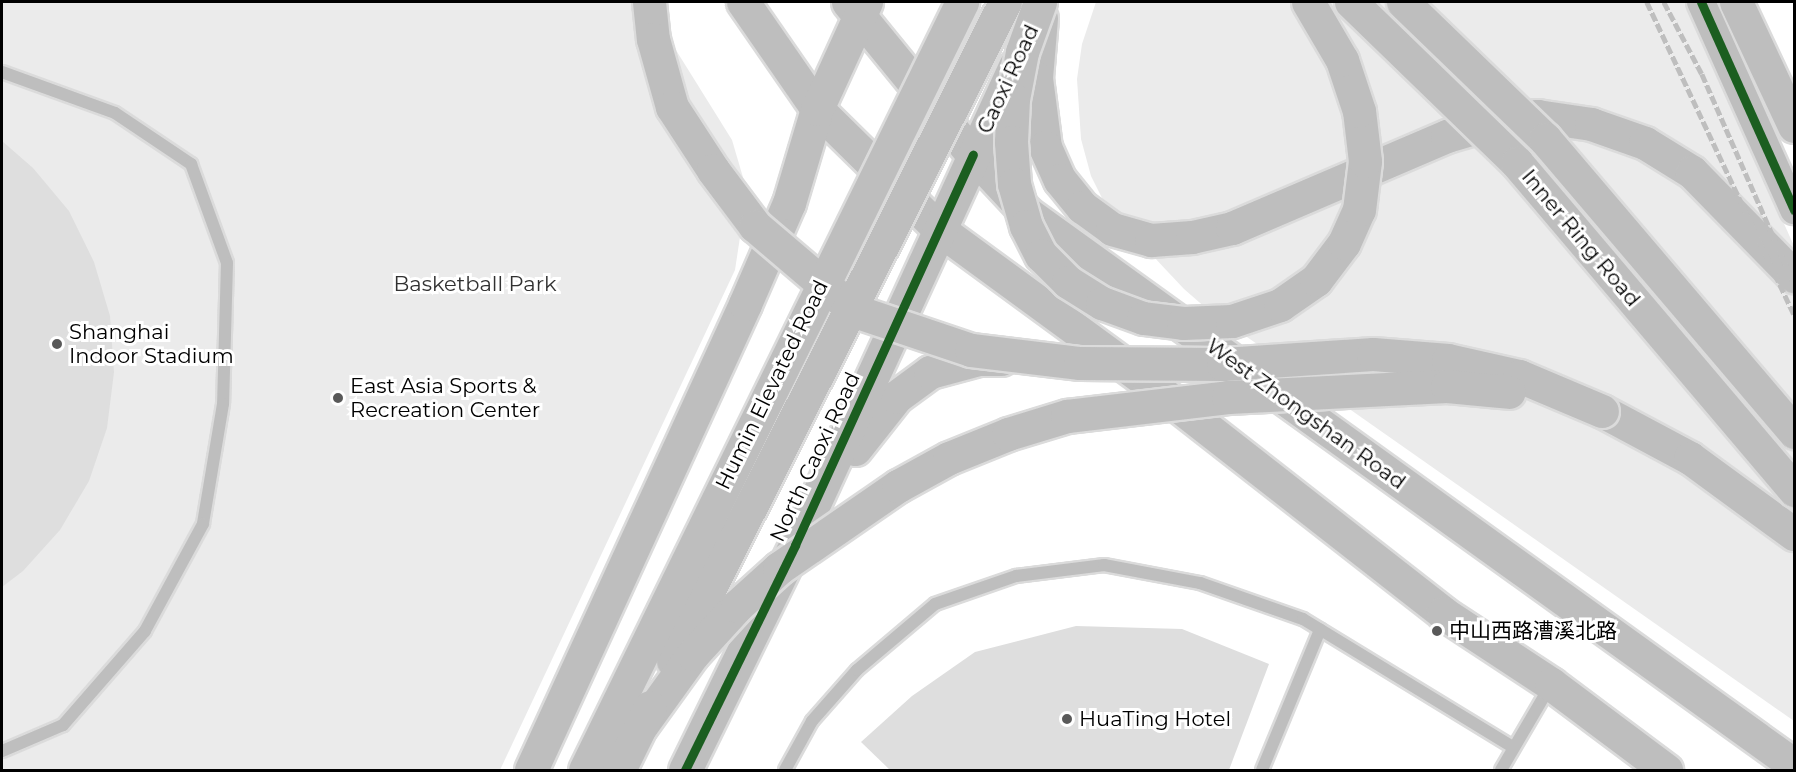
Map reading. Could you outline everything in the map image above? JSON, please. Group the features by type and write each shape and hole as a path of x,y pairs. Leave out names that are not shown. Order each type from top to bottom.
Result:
{"main road":[{"path":"649,2 653,39 672,106 713,170 755,226 855,311 970,350 1080,363 1223,364 1373,354 1448,360 1519,376 1602,411 1689,458 1794,534"},
{"path":"743,2 817,109 940,230 1149,383 1443,613 1551,684 1666,771"},
{"name":"Humin Elevated Road","path":"585,771 962,2"},
{"path":"619,771 1005,2"},
{"path":"1043,2 1022,52 1013,99 1011,142 1014,183 1026,226 1041,255 1076,287 1102,303 1143,318 1183,323 1232,321 1280,305 1316,280 1344,243 1359,210 1365,161 1359,111 1342,60 1308,2"},
{"path":"1043,2 1036,78 1045,147 1060,180 1082,207 1112,229 1151,240 1192,237 1232,228 1447,136 1491,123 1537,116 1591,124 1645,143 1673,160 1692,172 1794,276"},
{"name":"Caoxi Road","path":"972,155 1043,2"},
{"name":"Inner Ring Road","path":"1351,2 1517,163 1794,490"},
{"name":"Inner Ring Road","path":"1403,2 1545,139 1794,432"},
{"path":"1736,2 1794,126"},
{"path":"531,771 789,203 817,109 858,6"},
{"name":"West Zhongshan Road","path":"858,6 972,155 1028,214 1794,765"},
{"name":"North Caoxi Road","path":"685,771 795,545 940,230 972,155"},
{"path":"795,545 877,418 911,384 930,372 979,359 1022,360 1107,371 1149,383"},
{"path":"641,726 693,654 736,606 779,568 898,486 949,458 1008,434 1067,416 1128,407 1330,390 1447,386 1519,393 1602,411"}],"street":[{"path":"1701,2 1794,210"}],"lane":[{"path":"2,72 115,113 191,164 227,263 223,404 203,524 145,631 63,725 2,751"},
{"path":"785,771 812,721 857,670 935,604 1016,576 1104,565 1200,583 1303,619 1511,746"},
{"path":"1262,771 1320,630"},
{"path":"1501,771 1511,746 1551,684"}],"green space":[{"name":"East Asia Sports & Recreation Center","path":"2,2 646,2 732,140 747,191 735,270 500,770 2,770"},
{"path":"1096,2 1685,2 1794,246 1794,721 1207,309 1184,289 1106,206 1091,176 1081,139 1077,79 1082,44"}],"building":[{"name":"Shanghai Indoor Stadium","path":"2,141 33,168 69,211 94,262 110,316 114,372 107,428 89,481 60,530 23,571 2,587"},
{"name":"HuaTing Hotel","path":"1076,626 1182,629 1269,664 1229,770 890,770 861,742 912,696 975,652"}],"railway":[{"path":"1647,2 1794,314"},
{"path":"1664,2 1702,74 1794,284"}],"cycle path":[{"path":"1701,2 1794,210"},
{"path":"685,770 795,545 973,155"}],"place":[{"name":"Shanghai Indoor Stadium","path":"57,344"},
{"name":"East Asia Sports & Recreation Center","path":"338,398"},
{"name":"中山西路漕溪北路","path":"1437,631"},
{"name":"HuaTing Hotel","path":"1067,719"}],"park label":[{"name":"Basketball Park","path":"475,284"}]}
